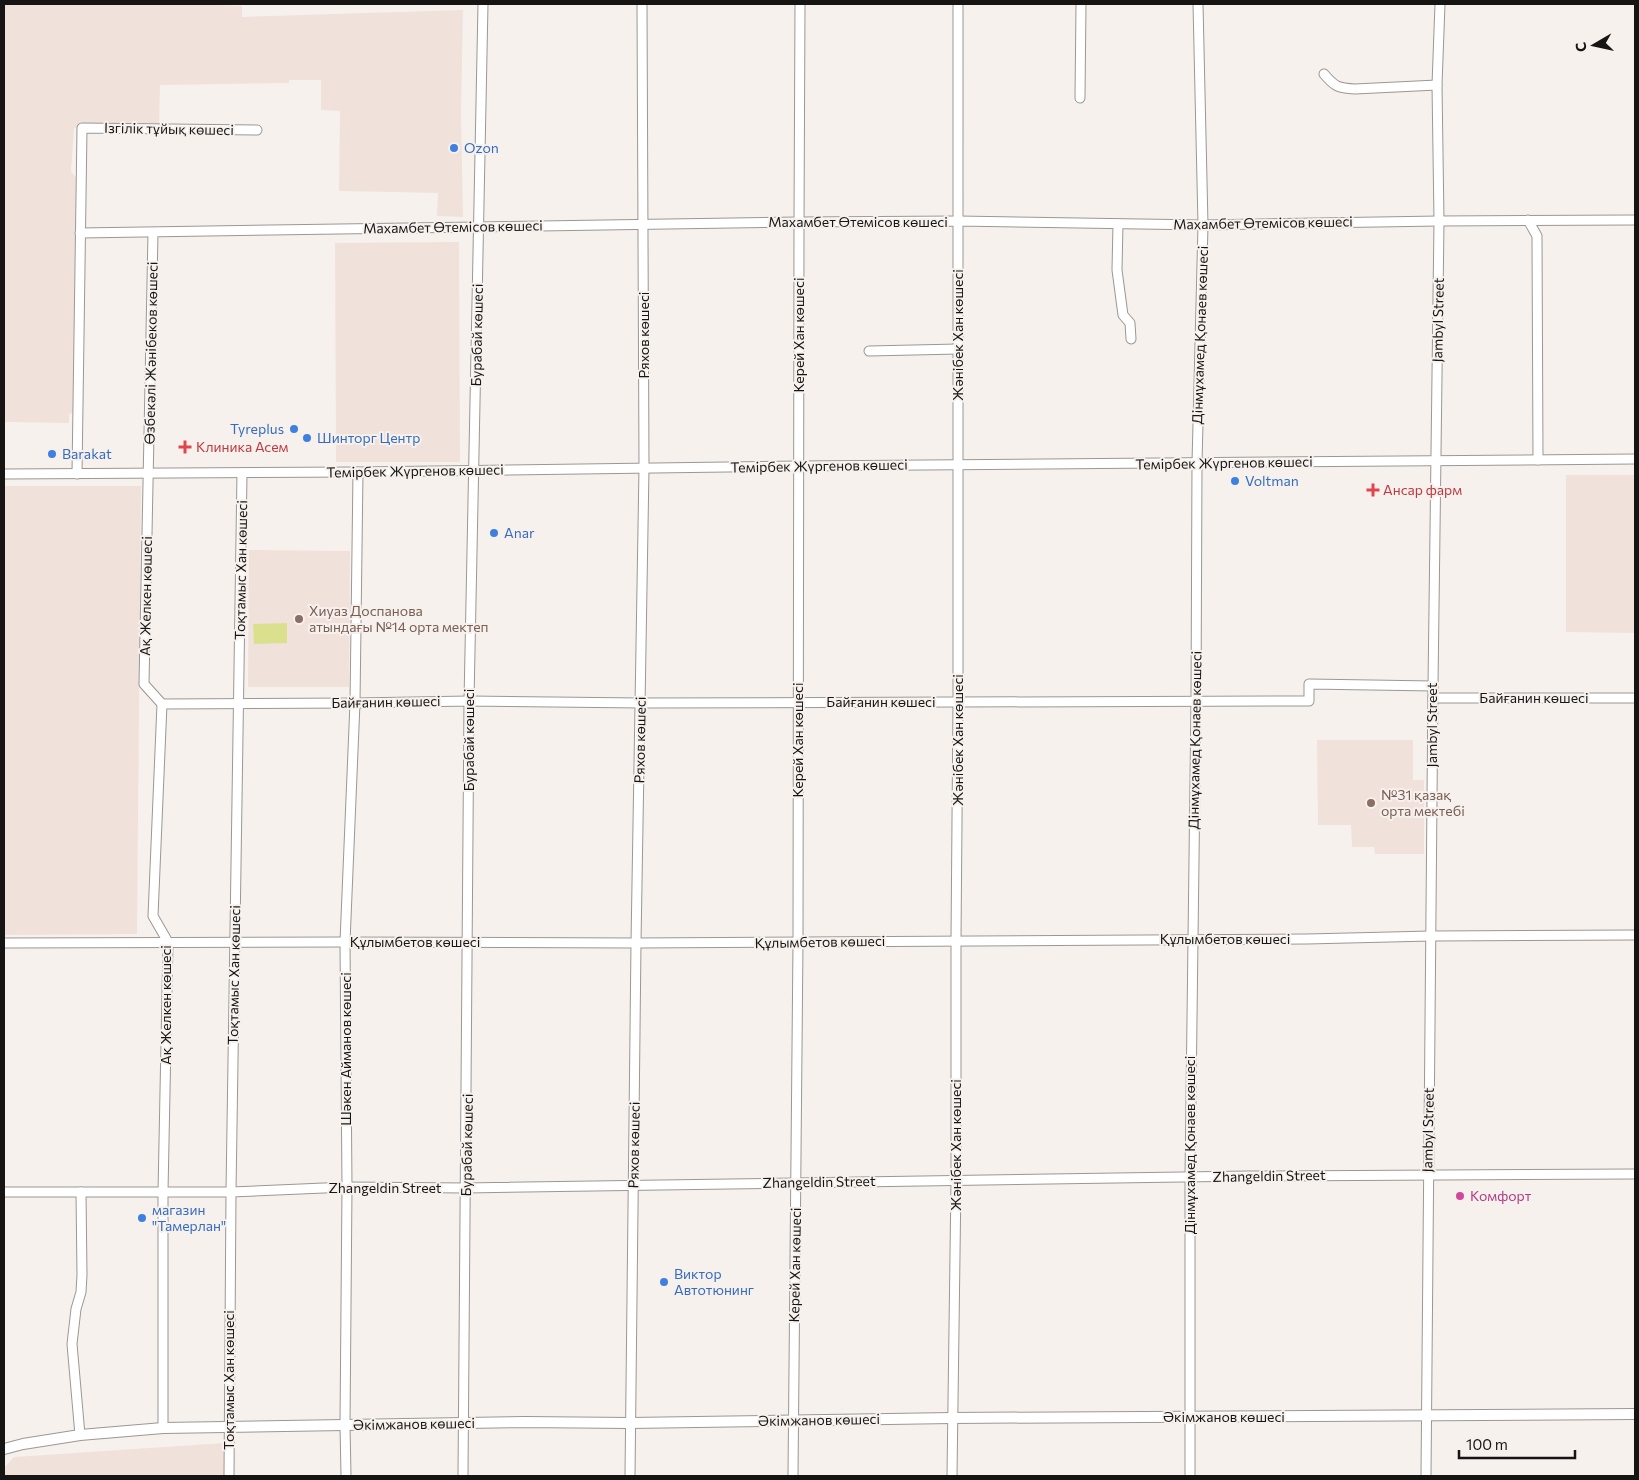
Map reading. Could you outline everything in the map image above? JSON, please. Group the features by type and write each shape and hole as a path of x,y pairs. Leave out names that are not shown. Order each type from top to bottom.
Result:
{"main road":[{"name":"Әкімжанов көшесі","path":"4,1449 80,1435 163,1428 525,1422 1635,1414"}],"street":[{"name":"Бурабай көшесі","path":"463,1476 469,942 469,701 483,4"},
{"name":"Ряхов көшесі","path":"630,1476 644,468 642,4"},
{"name":"Керей Хан көшесі","path":"793,1476 798,942 798,222 800,4"},
{"name":"Жәнібек Хан көшесі","path":"952,1476 956,1181 958,702 958,4"},
{"path":"1080,98 1081,4"},
{"name":"Дінмұхамед Қонаев көшесі","path":"1190,1476 1192,940 1197,463 1203,225 1198,4"},
{"name":"Jambyl Street","path":"1426,1476 1432,686 1439,221 1437,86 1440,4"},
{"path":"1324,74 1334,86 1342,88 1437,86"},
{"name":"Ізгілік тұйық көшесі","path":"80,233 82,128 257,130"},
{"path":"1528,220 1537,236 1538,460"},
{"name":"Махамбет Өтемісов көшесі","path":"80,233 798,222 958,221 1203,225 1635,220"},
{"path":"1118,224 1117,270 1123,315 1130,323 1132,340"},
{"path":"77,474 80,233"},
{"name":"Өзбекәлі Жәнібеков көшесі","path":"148,473 153,233"},
{"path":"869,352 958,349"},
{"name":"Темірбек Жүргенов көшесі","path":"4,474 1635,459"},
{"name":"Шәкен Айманов көшесі","path":"346,1476 347,1187 345,942 355,703 358,472"},
{"name":"Ақ Желкен көшесі","path":"148,473 144,684 162,704 153,916 168,942 163,1192 163,1428"},
{"name":"Тоқтамыс Хан көшесі","path":"229,1476 231,1192 242,473"},
{"name":"Байғанин көшесі","path":"162,704 469,701 641,703 1309,701 1309,684 1432,686"},
{"name":"Байғанин көшесі","path":"1433,698 1635,698"},
{"name":"Құлымбетов көшесі","path":"4,943 636,943 1635,935"},
{"name":"Zhangeldin Street","path":"4,1192 231,1192 347,1187 466,1188 1427,1174 1635,1174"},
{"path":"80,1435 72,1344 76,1308 81,1292 81,1192"}],"shaded area":[{"path":"4,4 198,4 242,6 242,17 463,10 461,112 463,217 437,216 438,193 339,191 340,111 321,110 321,80 289,80 289,83 160,85 159,128 74,128 71,171 76,178 73,413 69,414 69,423 4,422"},
{"path":"459,242 460,462 336,462 335,243"},
{"path":"1566,475 1635,475 1635,633 1566,632"},
{"path":"4,486 141,486 137,934 4,935"},
{"name":"Хиуаз Доспанова атындағы №14 орта мектеп","path":"249,550 350,551 349,687 248,687"},
{"name":"№31 қазақ орта мектебі","path":"1317,740 1413,740 1413,780 1424,780 1424,854 1375,854 1374,847 1352,847 1351,825 1318,825"},
{"path":"225,1443 225,1476 4,1476 4,1468 14,1457"}],"green space":[{"path":"287,623 287,643 254,644 253,624"}],"place":[{"name":"Ozon","path":"454,148"},
{"name":"Tyreplus","path":"294,429"},
{"name":"Шинторг Центр","path":"307,438"},
{"name":"Клиника Асем","path":"185,447"},
{"name":"Barakat","path":"52,454"},
{"name":"Voltman","path":"1235,481"},
{"name":"Ансар фарм","path":"1373,490"},
{"name":"Anar","path":"494,533"},
{"name":"Хиуаз Доспанова атындағы №14 орта мектеп","path":"299,619"},
{"name":"№31 қазақ орта мектебі","path":"1371,803"},
{"name":"Комфорт","path":"1460,1196"},
{"name":"магазин \"Тамерлан\"","path":"142,1218"},
{"name":"Виктор Автотюнинг","path":"664,1282"}]}
